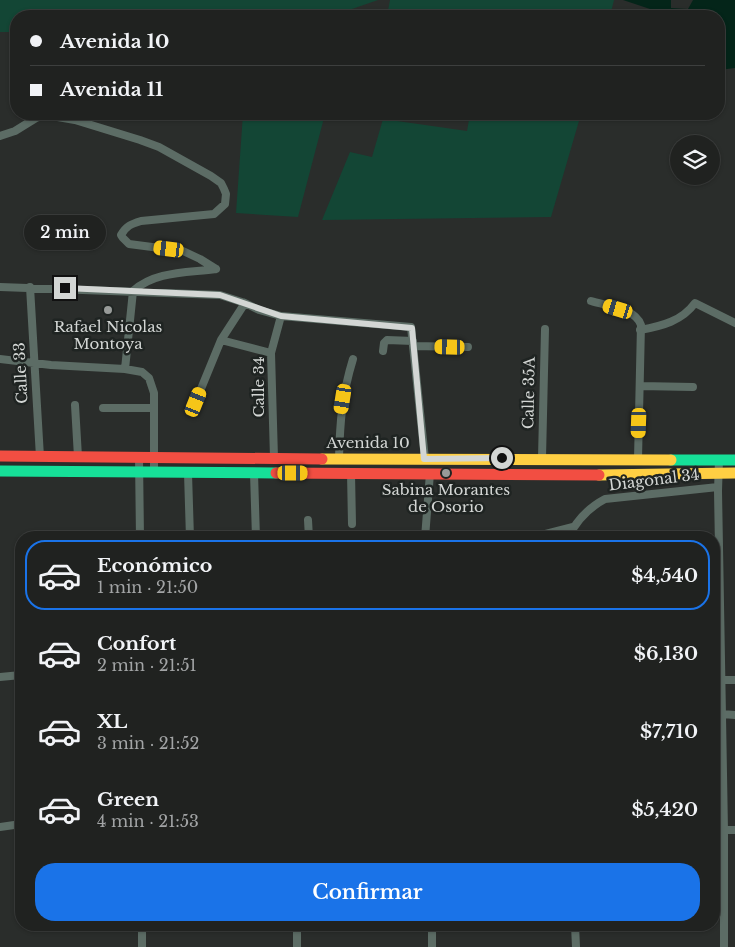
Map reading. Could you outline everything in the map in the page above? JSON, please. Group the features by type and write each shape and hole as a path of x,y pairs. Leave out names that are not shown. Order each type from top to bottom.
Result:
{"main road":[{"name":"Avenida 10","path":"0,456 735,460"},
{"name":"Avenida 10","path":"0,471 614,475 735,473"}],"street":[{"path":"0,136 15,131 33,120"},
{"path":"75,120 159,147 221,183 226,194 225,204 214,214 141,221 125,228 121,235 129,244 183,251 216,269 158,276 143,282 133,291 125,369"},
{"path":"0,287 220,295 281,316 412,328 424,459"},
{"name":"Calle 33","path":"30,287 40,457"},
{"path":"591,301 632,313 638,319 640,330 638,459"},
{"path":"196,402 221,340 245,303"},
{"path":"640,330 654,328 681,318 695,303 735,324"},
{"name":"Calle 34","path":"274,458 271,353 281,316"},
{"name":"Calle 35A","path":"542,458 545,329"},
{"path":"221,340 271,353"},
{"path":"383,351 384,343 387,340 468,347"},
{"path":"0,359 142,372 148,378 154,393 154,472"},
{"path":"338,458 340,414 345,385 353,359"},
{"path":"640,386 693,387"},
{"path":"75,405 78,457"},
{"path":"103,408 154,408"},
{"path":"139,458 140,531"},
{"path":"718,531 719,459"},
{"path":"188,473 190,531"},
{"path":"254,473 256,531"},
{"path":"351,473 352,524"},
{"path":"426,531 430,473"},
{"name":"Diagonal 34","path":"573,527 596,504 605,499 718,487"},
{"path":"308,520 309,531"},
{"path":"557,531 573,527"},
{"path":"571,531 573,527"},
{"path":"720,666 722,680 720,701"},
{"path":"0,677 15,676"},
{"path":"722,680 735,680"},
{"path":"720,711 735,715"},
{"path":"720,735 724,830 724,947"},
{"path":"0,827 15,825"},
{"path":"720,830 735,830"},
{"path":"142,931 142,947"},
{"path":"296,931 297,947"},
{"path":"432,931 432,947"},
{"path":"575,931 576,947"}],"shaded area":[{"path":"0,0 378,0 352,10 10,10 10,32 0,32"},
{"path":"390,0 614,0 612,10 388,10"},
{"path":"623,0 671,0 671,8 688,9 693,0 735,0 735,68 725,69 725,10 653,10"},
{"path":"243,120 323,120 298,217 236,213"},
{"path":"383,120 467,131 469,120 579,120 551,217 322,220 350,152 372,157"}],"traffic: fast":[{"path":"671,460 735,460"},
{"path":"0,471 276,473"}],"traffic: slow":[{"path":"322,459 671,460"},
{"path":"599,475 735,473"}],"traffic: jam":[{"path":"0,456 322,459"},
{"path":"276,473 599,475"}],"place":[{"name":"Rafael Nicolas Montoya","path":"108,310"},
{"name":"Sabina Morantes de Osorio","path":"446,473"}],"route":[{"path":"65,288 220,295 281,316 412,328 424,459 502,458"}]}
